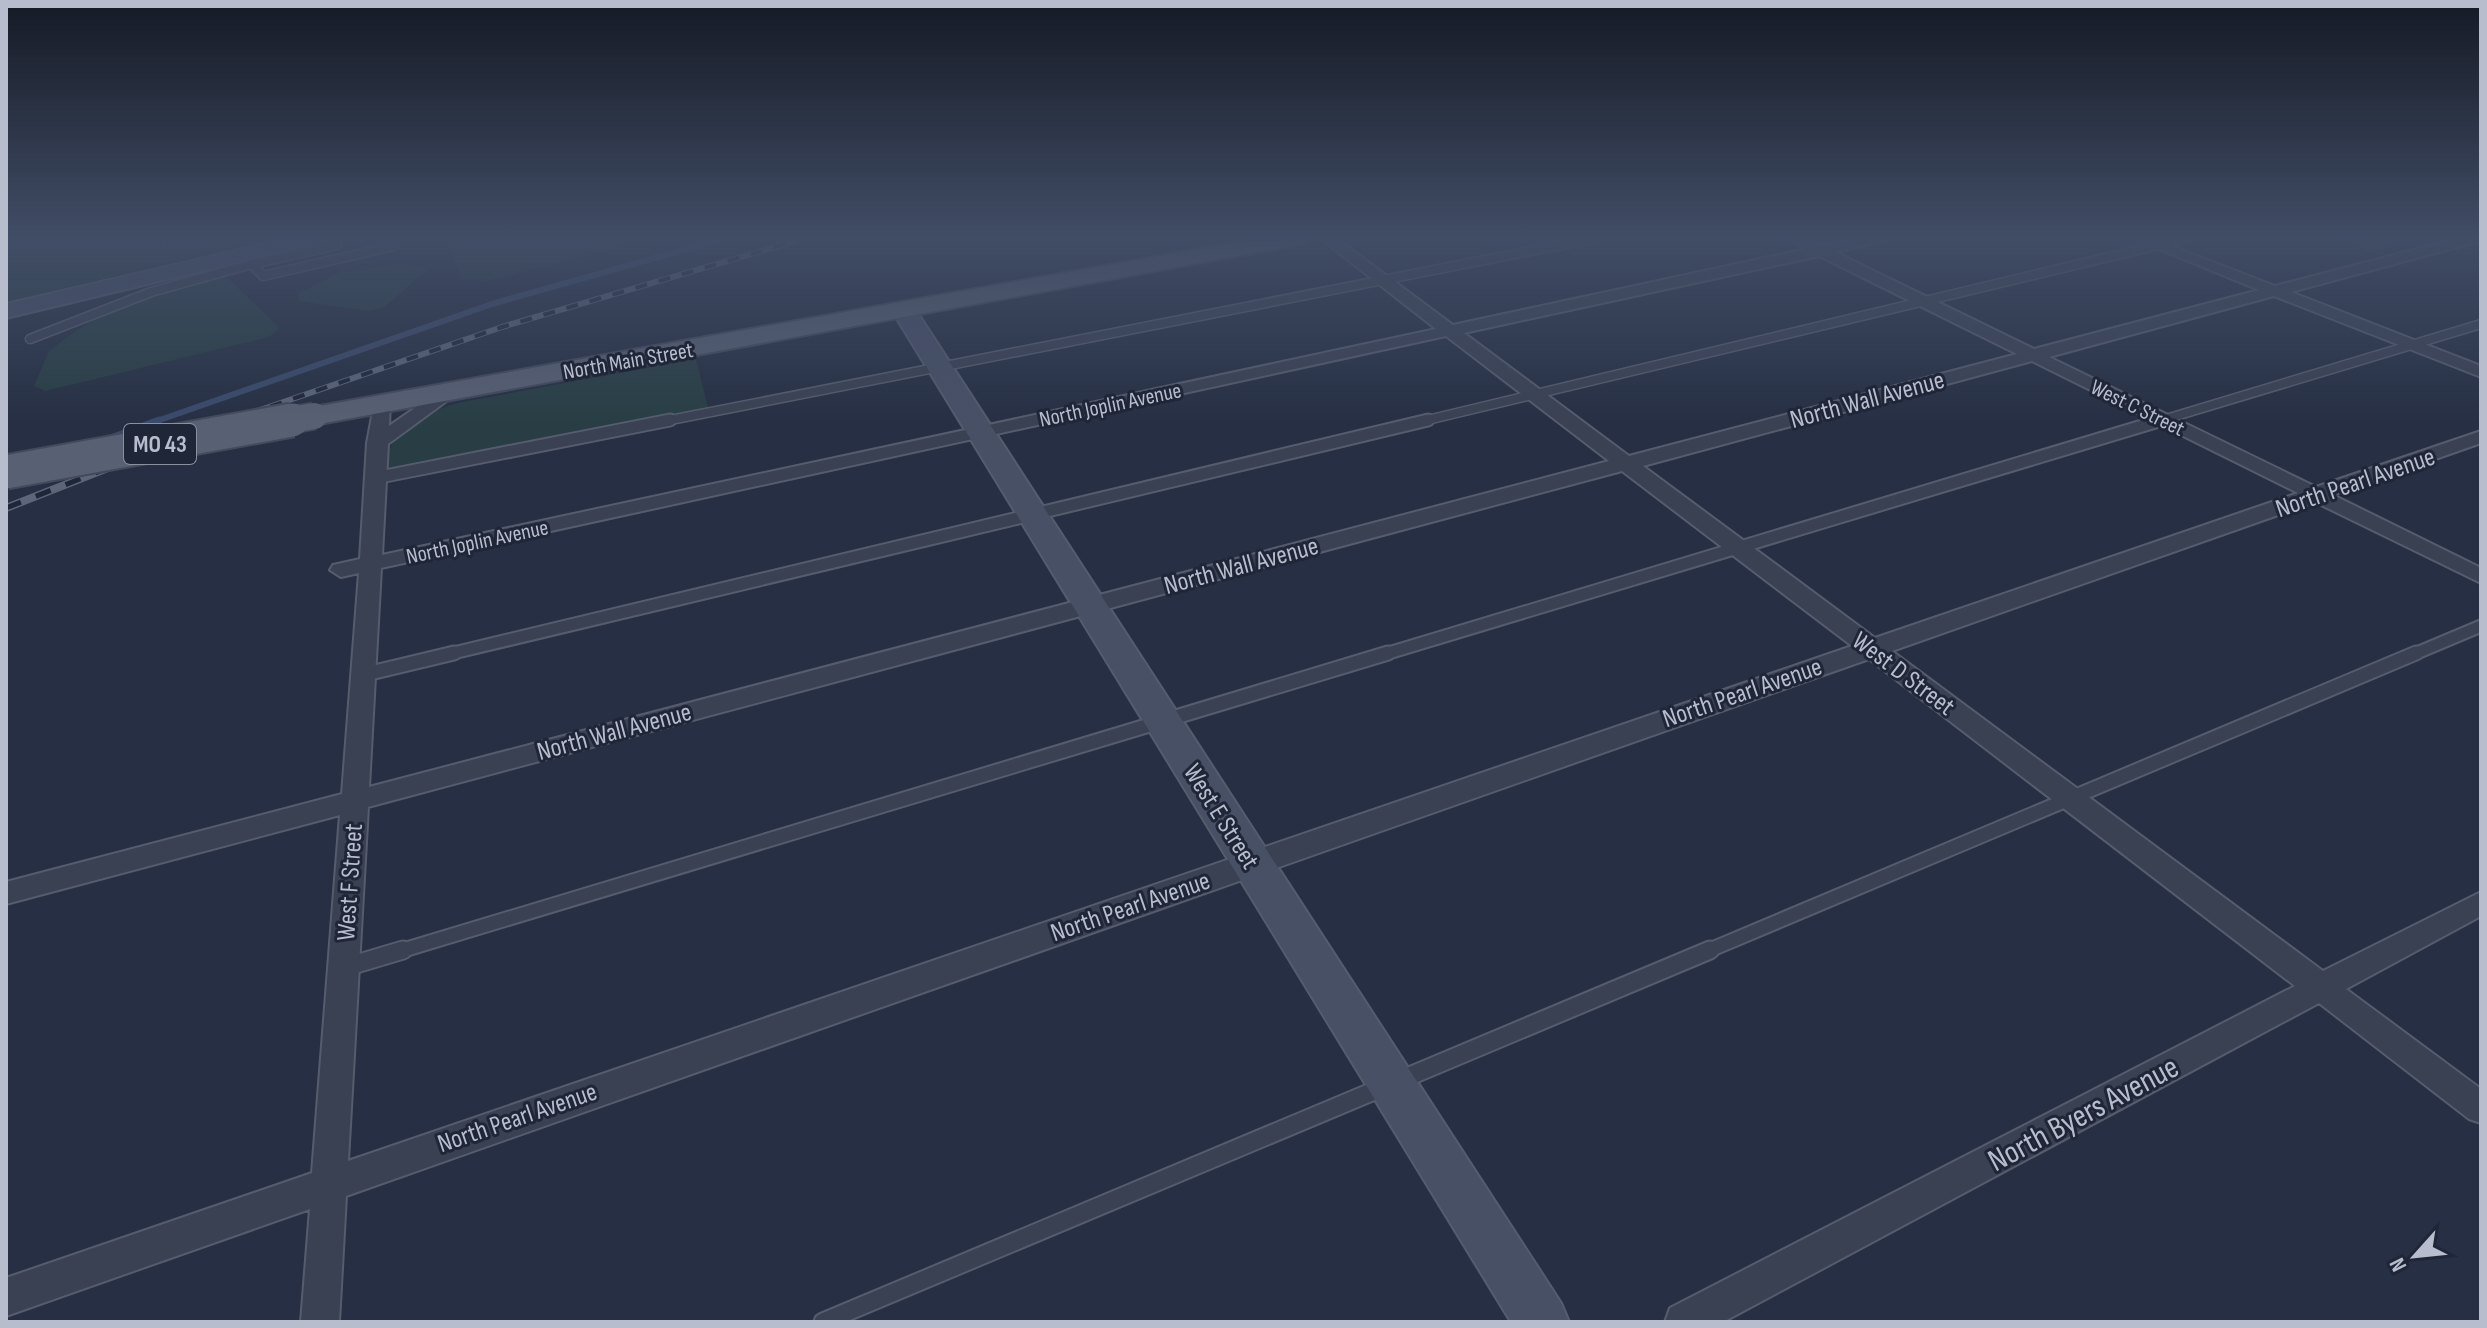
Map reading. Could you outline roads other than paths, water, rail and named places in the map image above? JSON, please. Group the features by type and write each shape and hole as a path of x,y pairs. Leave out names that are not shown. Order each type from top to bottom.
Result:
{"main road":[{"name":"North Main Street","path":"6,472 953,300"}],"street":[{"path":"6,311 53,300"},
{"name":"West D Street","path":"1409,300 2481,1108"},
{"name":"North Joplin Avenue","path":"355,567 1591,300"},
{"name":"North Wall Avenue","path":"6,893 2241,300"},
{"path":"2298,300 2481,372"},
{"name":"West C Street","path":"1923,301 2481,576"},
{"name":"West E Street","path":"903,309 1542,1322"},
{"path":"377,443 450,392"},
{"name":"West F Street","path":"320,1322 362,675 355,567 375,478 381,404"},
{"name":"North Pearl Avenue","path":"6,1297 329,1182 2481,437"},
{"name":"North Byers Avenue","path":"1684,1322 2481,903"}],"lane":[{"path":"30,339 130,300"},
{"path":"375,478 1281,300"},
{"path":"362,675 1927,300"},
{"path":"343,968 2481,324"},
{"path":"823,1322 2481,626"}],"waterway":[{"path":"154,422 506,300"},
{"path":"111,438 159,420"}],"railway":[{"path":"225,422 502,327 594,300"},
{"path":"6,508 230,420"}]}
